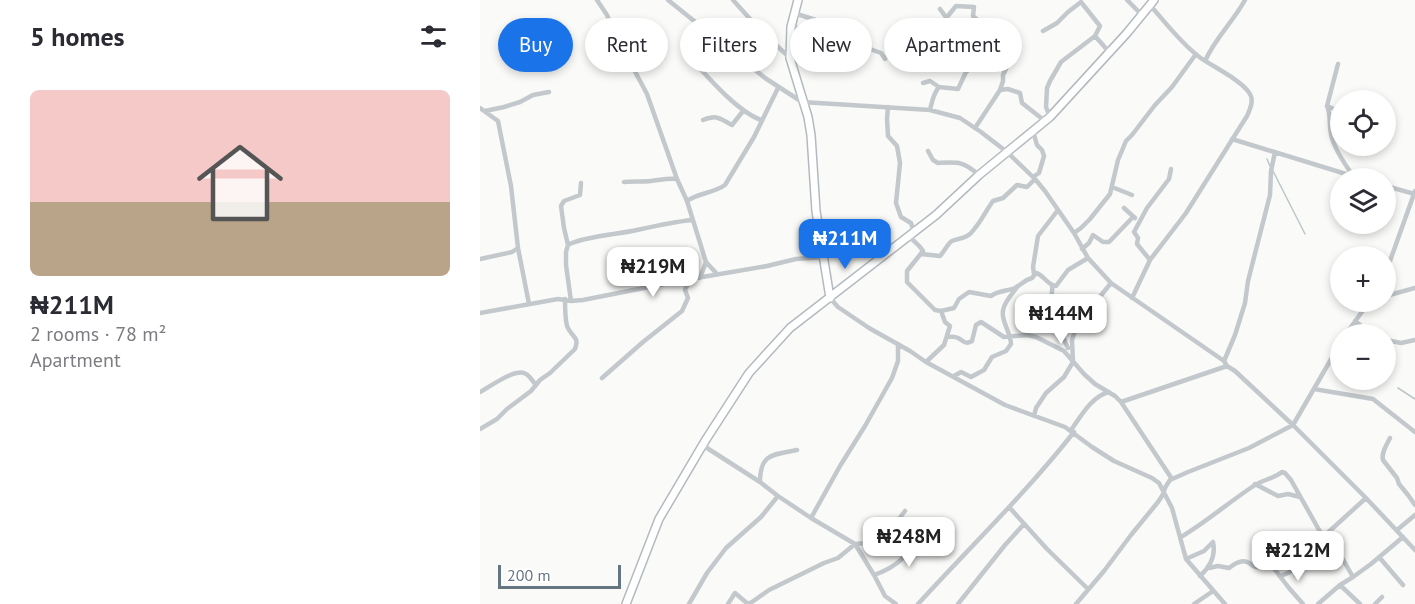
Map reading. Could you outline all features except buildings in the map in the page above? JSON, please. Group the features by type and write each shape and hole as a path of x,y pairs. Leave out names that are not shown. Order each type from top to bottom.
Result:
{"main road":[{"path":"793,18 798,0"},
{"path":"626,604 659,519 705,441 749,374 790,328 936,215 979,175 1048,119 1110,53 1152,2"},
{"path":"794,72 811,135 816,211 830,298"}],"street":[{"path":"597,0 647,94 687,201 706,262 717,274"},
{"path":"668,0 778,88 802,102 930,110 960,118 975,128 1007,152 1034,178 1074,233 1088,258 1111,283 1235,371 1293,425 1415,550"},
{"path":"732,0 790,58"},
{"path":"1043,31 1057,23 1080,1 1088,0"},
{"path":"1126,0 1142,16"},
{"path":"1205,61 1245,0"},
{"path":"1048,119 1046,106 1047,88 1050,81 1061,62 1095,36 1100,26 1080,1"},
{"path":"1132,298 1150,260 1186,213 1250,109 1252,100 1249,92 1236,80 1205,61 1176,36 1152,2"},
{"path":"940,9 947,17 956,6 974,7 972,13 975,18"},
{"path":"794,13 809,18"},
{"path":"1095,36 1110,53"},
{"path":"1074,233 1104,204 1110,194 1118,160 1126,141 1172,87 1196,54"},
{"path":"1338,64 1327,106 1331,136 1348,168"},
{"path":"703,72 743,111 761,120"},
{"path":"923,83 930,81 939,87 958,88 966,72"},
{"path":"975,128 1000,90 1004,72"},
{"path":"930,110 939,87"},
{"path":"687,201 707,191 720,189 724,185 754,137 778,88"},
{"path":"1000,90 1008,89 1020,93 1022,103 1048,119"},
{"path":"483,110 520,102 533,95 549,92"},
{"path":"888,107 886,119 888,136 897,146 900,163 896,203 901,217 911,223 913,241 918,243 923,251 907,271 907,282 935,310 941,311 954,308 959,298 969,292 991,296 994,293 1017,287"},
{"path":"483,110 498,121 511,186 518,248 529,304"},
{"path":"703,120 713,117 732,126 743,111"},
{"path":"921,254 940,256 950,242 965,238 971,232 993,201 1003,198 1017,185 1027,187 1039,172 1044,156 1037,145 1033,131"},
{"path":"1232,139 1330,170"},
{"path":"928,151 933,160 938,163 946,161 959,163 979,175"},
{"path":"1226,364 1245,303 1248,280 1270,195 1275,152"},
{"path":"1150,260 1137,244 1138,237 1134,232 1147,208 1169,179 1171,169"},
{"path":"624,182 677,179"},
{"path":"571,301 566,265 568,245 561,206 564,201 580,195 581,183"},
{"path":"1112,187 1132,195"},
{"path":"1396,188 1415,193 1414,202 1396,246"},
{"path":"1124,208 1139,221"},
{"path":"1035,274 1033,267 1038,236 1058,210"},
{"path":"1082,249 1093,236 1103,242 1109,242 1133,217"},
{"path":"568,245 582,240 692,220"},
{"path":"480,259 509,253 518,248"},
{"path":"480,313 558,299 583,300 796,259 823,257"},
{"path":"1052,286 1056,286 1068,270 1088,258"},
{"path":"700,278 706,262"},
{"path":"1035,274 1038,273 1052,286 1053,312 1073,363 1095,384 1121,402 1172,479"},
{"path":"954,376 961,372 971,377 984,370 992,357 1006,351 1011,344 1011,337 1003,316 1004,307 1017,287 1025,279 1032,278 1035,274"},
{"path":"602,378 682,311 688,298 685,290 689,280"},
{"path":"1073,363 1068,349 1077,326 1111,283"},
{"path":"1396,293 1415,288"},
{"path":"830,298 854,318 926,362 1005,405 1054,422 1072,431 1114,461 1159,483 1172,508 1186,559 1225,604"},
{"path":"480,429 550,373 576,346 576,339 568,327 565,299"},
{"path":"926,362 939,352 947,337 950,326 945,322 941,311"},
{"path":"1353,324 1362,312"},
{"path":"1355,321 1359,324"},
{"path":"947,337 957,337 968,343 972,341 976,325 981,322 1004,337 1027,335 1068,349"},
{"path":"1396,342 1415,340"},
{"path":"811,518 887,387 898,361 898,344"},
{"path":"1078,603 1158,502 1172,479 1249,447 1293,425 1330,361"},
{"path":"1034,416 1036,408 1047,393 1064,377 1073,363"},
{"path":"1121,402 1226,364"},
{"path":"480,392 513,373 527,374 536,385"},
{"path":"1095,384 1096,398"},
{"path":"1314,388 1373,399 1415,432"},
{"path":"918,604 1009,507 1072,431 1096,398 1109,392"},
{"path":"1390,438 1383,452 1383,460 1415,506"},
{"path":"705,441 707,448 811,518 855,544 885,596 896,604"},
{"path":"760,482 760,469 768,457 797,450"},
{"path":"1181,537 1255,484 1285,472 1353,577"},
{"path":"1255,484 1278,496 1288,494 1300,497"},
{"path":"689,604 707,573 726,548 761,517 778,496"},
{"path":"1281,576 1301,563 1325,536 1366,498"},
{"path":"1009,507 1088,589"},
{"path":"728,604 735,594 748,604 769,590 838,558 855,544 866,543 887,530 905,511"},
{"path":"1397,530 1415,515"},
{"path":"958,604 1024,524"},
{"path":"874,575 895,566 921,532"},
{"path":"1318,604 1403,537"},
{"path":"1186,559 1204,551 1213,542 1214,551 1209,568"},
{"path":"1379,557 1403,585"},
{"path":"1200,576 1209,568 1218,566 1229,568 1242,561 1254,567 1269,562 1303,604"},
{"path":"1341,585 1360,604"},
{"path":"1194,604 1213,591"},
{"path":"1375,604 1382,597"}],"waterway":[{"path":"1267,159 1270,166"},
{"path":"1273,171 1305,234"},
{"path":"1398,388 1415,399"}]}
